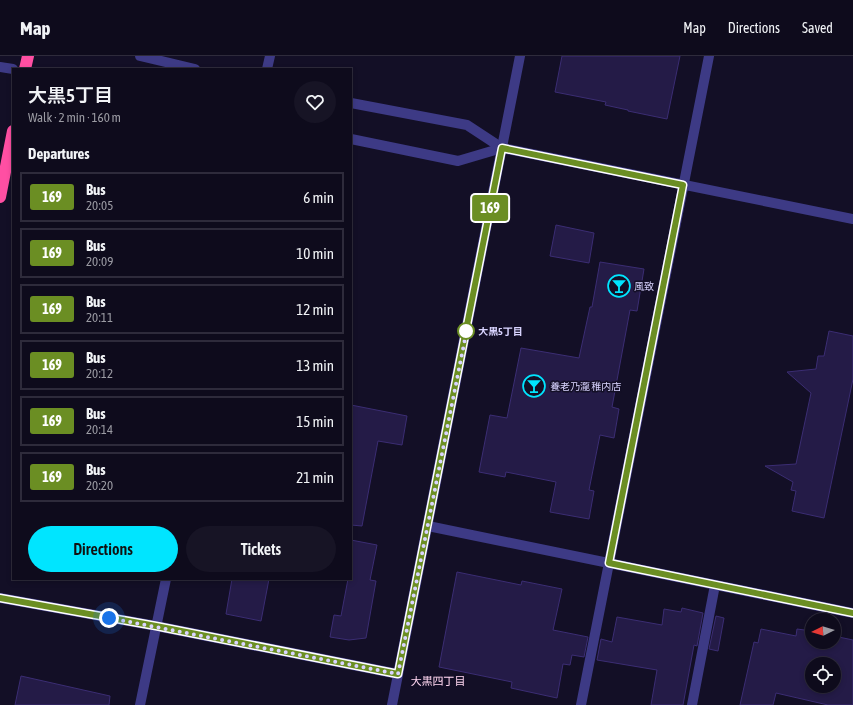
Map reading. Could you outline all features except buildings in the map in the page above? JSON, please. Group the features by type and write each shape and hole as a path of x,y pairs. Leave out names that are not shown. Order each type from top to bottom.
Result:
{"highway":[{"path":"25,68 28,56"},
{"path":"0,197 12,136"}],"street":[{"path":"140,56 191,68"},
{"path":"267,68 270,56"},
{"path":"392,705 520,56"},
{"path":"581,705 709,56"},
{"path":"0,67 12,70"},
{"path":"352,103 467,125 502,148 853,219"},
{"path":"352,139 458,161 502,148"},
{"path":"428,526 853,613"},
{"path":"140,705 166,580"},
{"path":"692,705 715,585"},
{"path":"0,598 156,626 398,674"}],"bus line":[{"name":"169","path":"0,598 156,626 398,674 502,148 683,185 609,563 853,613"}],"place":[{"name":"風致","path":"619,286"},
{"name":"大黒5丁目","path":"466,331"},
{"name":"養老乃瀧 稚内店","path":"534,386"}],"district":[{"name":"大黒四丁目","path":"438,681"}],"route":[{"path":"109,618 398,674 467,329 466,331"}]}
